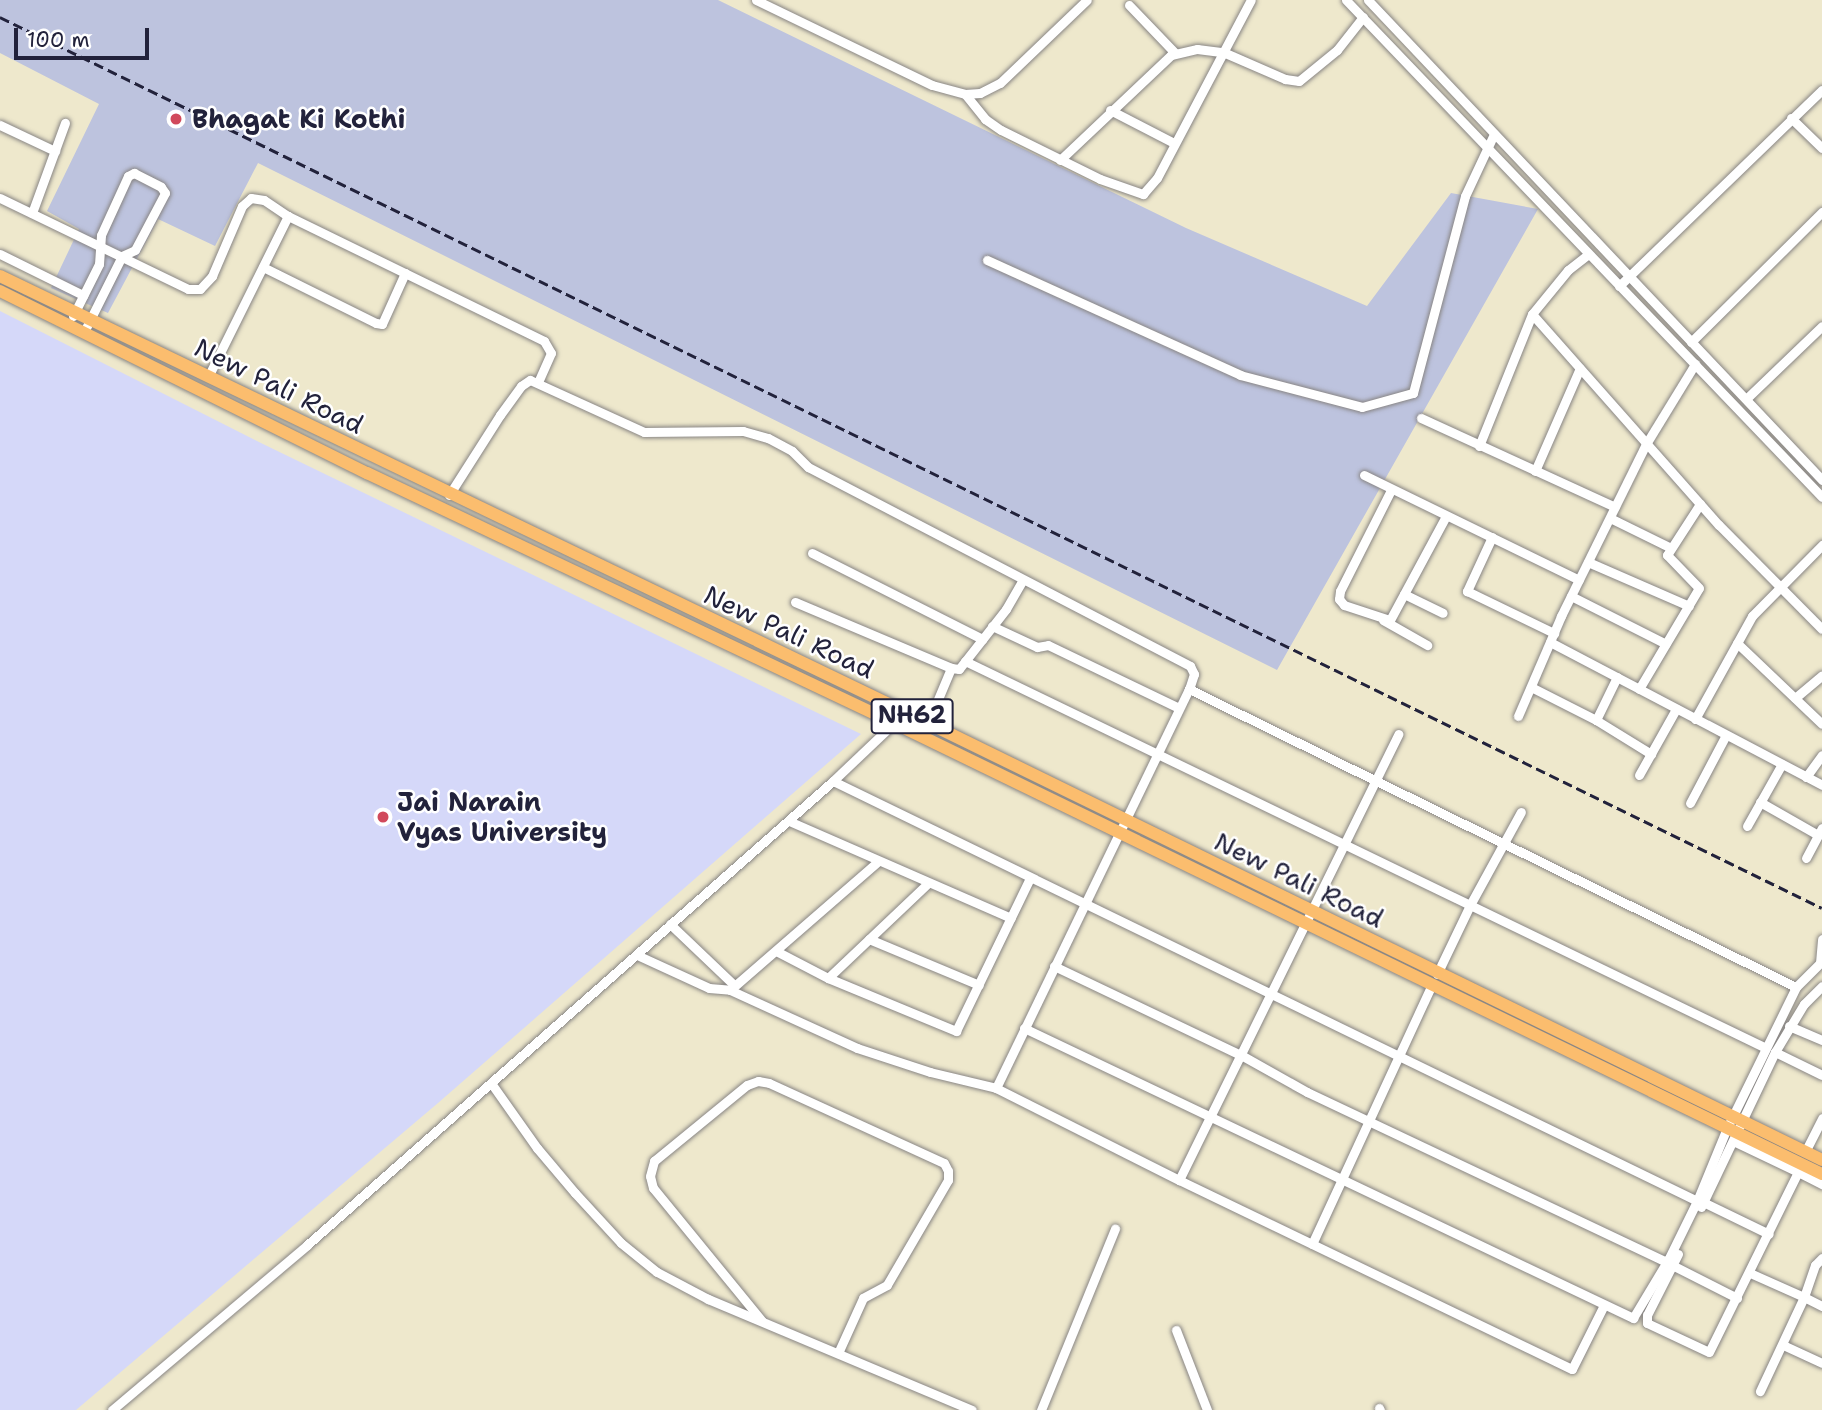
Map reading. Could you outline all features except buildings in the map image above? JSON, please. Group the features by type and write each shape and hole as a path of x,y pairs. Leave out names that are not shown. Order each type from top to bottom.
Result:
{"highway":[{"name":"New Pali Road","path":"0,276 71,319 84,332 367,473 894,723 1121,826 1434,979 1822,1174"},
{"name":"New Pali Road","path":"0,291 71,319 90,320 449,495 928,723 1121,826"},
{"name":"New Pali Road","path":"1734,1128 1822,1160"}],"street":[{"path":"756,0 932,85 965,94 980,93 1000,83 1087,0"},
{"path":"965,94 985,119 1000,130 1100,179 1143,194 1157,178 1251,0"},
{"path":"1346,0 1587,255 1822,497"},
{"path":"1368,0 1822,480"},
{"path":"1129,5 1175,53"},
{"path":"1060,160 1157,65 1175,53 1197,49 1223,52 1285,79 1299,80 1337,50 1363,17"},
{"path":"1619,286 1822,90"},
{"path":"1111,110 1174,143"},
{"path":"1791,118 1822,148"},
{"path":"32,214 65,123"},
{"path":"0,125 55,151"},
{"path":"987,260 1240,375 1362,407 1413,393 1465,196 1494,134"},
{"path":"71,319 99,264 101,235 128,176 134,173 161,187 165,193 135,250 122,256 84,332"},
{"path":"0,198 188,289 200,289 212,276 242,206 251,198 264,200 288,216 544,341 551,353 538,383"},
{"path":"1691,342 1822,212"},
{"path":"208,377 288,216"},
{"path":"0,254 83,295"},
{"path":"1479,446 1532,314 1568,270 1587,255"},
{"path":"263,267 382,324 405,273"},
{"path":"1532,314 1700,504 1779,589 1822,629"},
{"path":"1746,399 1822,326"},
{"path":"1518,716 1571,596 1646,444 1695,364"},
{"path":"1535,471 1580,368"},
{"path":"449,495 521,386 530,380 644,432 743,431 768,438 792,451 808,467 1022,581 1190,666 1194,674 1189,689 996,1088"},
{"path":"1422,418 1615,507"},
{"path":"1364,475 1579,580"},
{"path":"1391,489 1340,591 1339,599 1344,605 1383,620 1427,645"},
{"path":"1639,689 1699,587 1667,555 1700,504"},
{"path":"1383,620 1390,620 1446,516"},
{"path":"1610,518 1671,548"},
{"path":"1492,537 1467,591 1616,677 1822,786"},
{"path":"1695,719 1752,616 1822,545"},
{"path":"812,553 982,639"},
{"path":"1588,562 1689,606"},
{"path":"795,602 951,668 960,669 1022,581"},
{"path":"1405,594 1443,613"},
{"path":"1571,596 1666,644"},
{"path":"992,626 1037,647 1048,645 1179,708"},
{"path":"1737,643 1822,724"},
{"path":"965,661 1764,1047"},
{"path":"928,723 951,668"},
{"path":"1795,698 1822,675"},
{"path":"1596,720 1616,677"},
{"path":"1531,687 1596,720 1651,754"},
{"path":"1189,689 1796,986"},
{"path":"1639,775 1676,709"},
{"path":"112,1410 307,1245 789,821 894,723"},
{"path":"1179,1180 1398,734"},
{"path":"1690,803 1726,735"},
{"path":"1806,777 1822,755"},
{"path":"1746,826 1782,764"},
{"path":"833,781 1769,1234"},
{"path":"1760,802 1820,831 1806,858"},
{"path":"1312,1244 1434,979 1470,905 1521,812"},
{"path":"789,821 877,862 1011,918"},
{"path":"636,955 709,988 732,988 877,862"},
{"path":"776,951 828,978 950,1031 956,1031 1030,878"},
{"path":"828,978 928,883"},
{"path":"670,924 732,988 857,1048 930,1072 996,1088 1179,1180 1572,1368 1603,1307"},
{"path":"869,939 979,985"},
{"path":"1700,1201 1734,1128 1764,1047 1796,986 1820,963 1822,939"},
{"path":"1054,966 1241,1055 1307,1092 1737,1298"},
{"path":"1798,1172 1709,1352 1647,1323 1647,1315 1734,1128 1790,1026 1810,997 1822,986"},
{"path":"1790,1026 1822,1040"},
{"path":"1024,1028 1628,1318 1637,1316 1670,1264"},
{"path":"1775,1052 1822,1075"},
{"path":"762,1321 653,1188 650,1176 654,1161 747,1085 758,1081 769,1083 944,1163 948,1171 948,1180 887,1285 863,1298 856,1309 838,1353"},
{"path":"491,1083 537,1148 621,1243 677,1284 972,1410"},
{"path":"1805,1152 1822,1118"},
{"path":"1734,1128 1798,1172 1822,1184"},
{"path":"1041,1410 1115,1229"},
{"path":"1760,1391 1804,1297 1815,1265 1822,1258"},
{"path":"1750,1273 1822,1306"},
{"path":"1176,1330 1207,1410"},
{"path":"1783,1345 1822,1363"}],"shaded area":[{"path":"0,0 718,0 1186,228 1367,306 1451,193 1538,209 1277,670 258,163 215,246 158,219 108,313 51,288 79,229 47,211 99,104 0,53"},
{"name":"Jai Narain Vyas University","path":"0,311 263,444 861,734 438,1103 76,1410 0,1410"}],"railway":[{"path":"0,17 1822,908"}],"place":[{"name":"Bhagat Ki Kothi","path":"176,119"},
{"name":"Jai Narain Vyas University","path":"383,817"}]}
